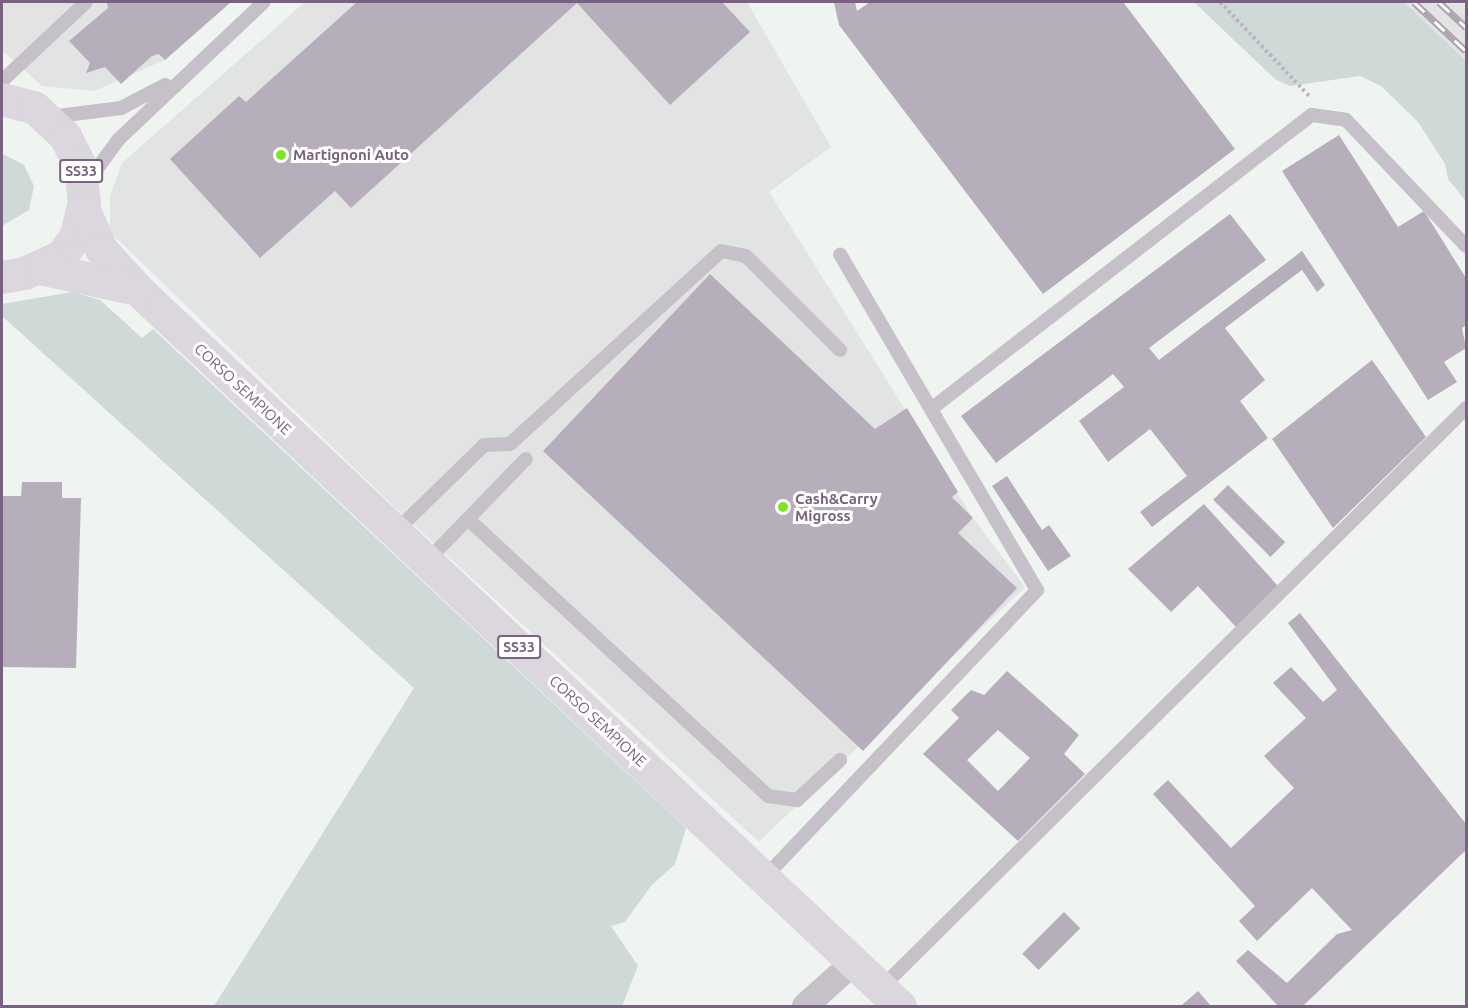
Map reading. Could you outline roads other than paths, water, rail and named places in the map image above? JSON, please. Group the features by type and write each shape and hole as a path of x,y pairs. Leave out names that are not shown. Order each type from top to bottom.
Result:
{"main road":[{"name":"SS33","path":"5,92 47,117 70,143 84,200 101,249 137,289"},
{"path":"2,277 40,268 61,256 75,237 84,200"},
{"path":"40,268 137,289"},
{"name":"CORSO SEMPIONE","path":"137,289 891,997"}],"street":[{"path":"805,1006 854,962"}],"lane":[{"path":"5,92 86,2"},
{"path":"84,200 105,154 185,73 264,2"},
{"path":"47,117 121,108 185,73"},
{"path":"931,409 1312,115 1323,112 1346,120 1467,246"},
{"path":"395,532 484,445 510,444 721,251 746,256 840,350"},
{"path":"764,878 1037,590 840,254"},
{"path":"891,997 1467,408"},
{"path":"427,561 526,459"},
{"path":"468,519 774,800 803,797 840,760"}],"railway":[{"path":"1414,2 1466,51"},
{"path":"1439,2 1466,27"}],"place":[{"name":"Martignoni Auto","path":"281,155"},
{"name":"Cash&Carry Migross","path":"783,507"}]}
